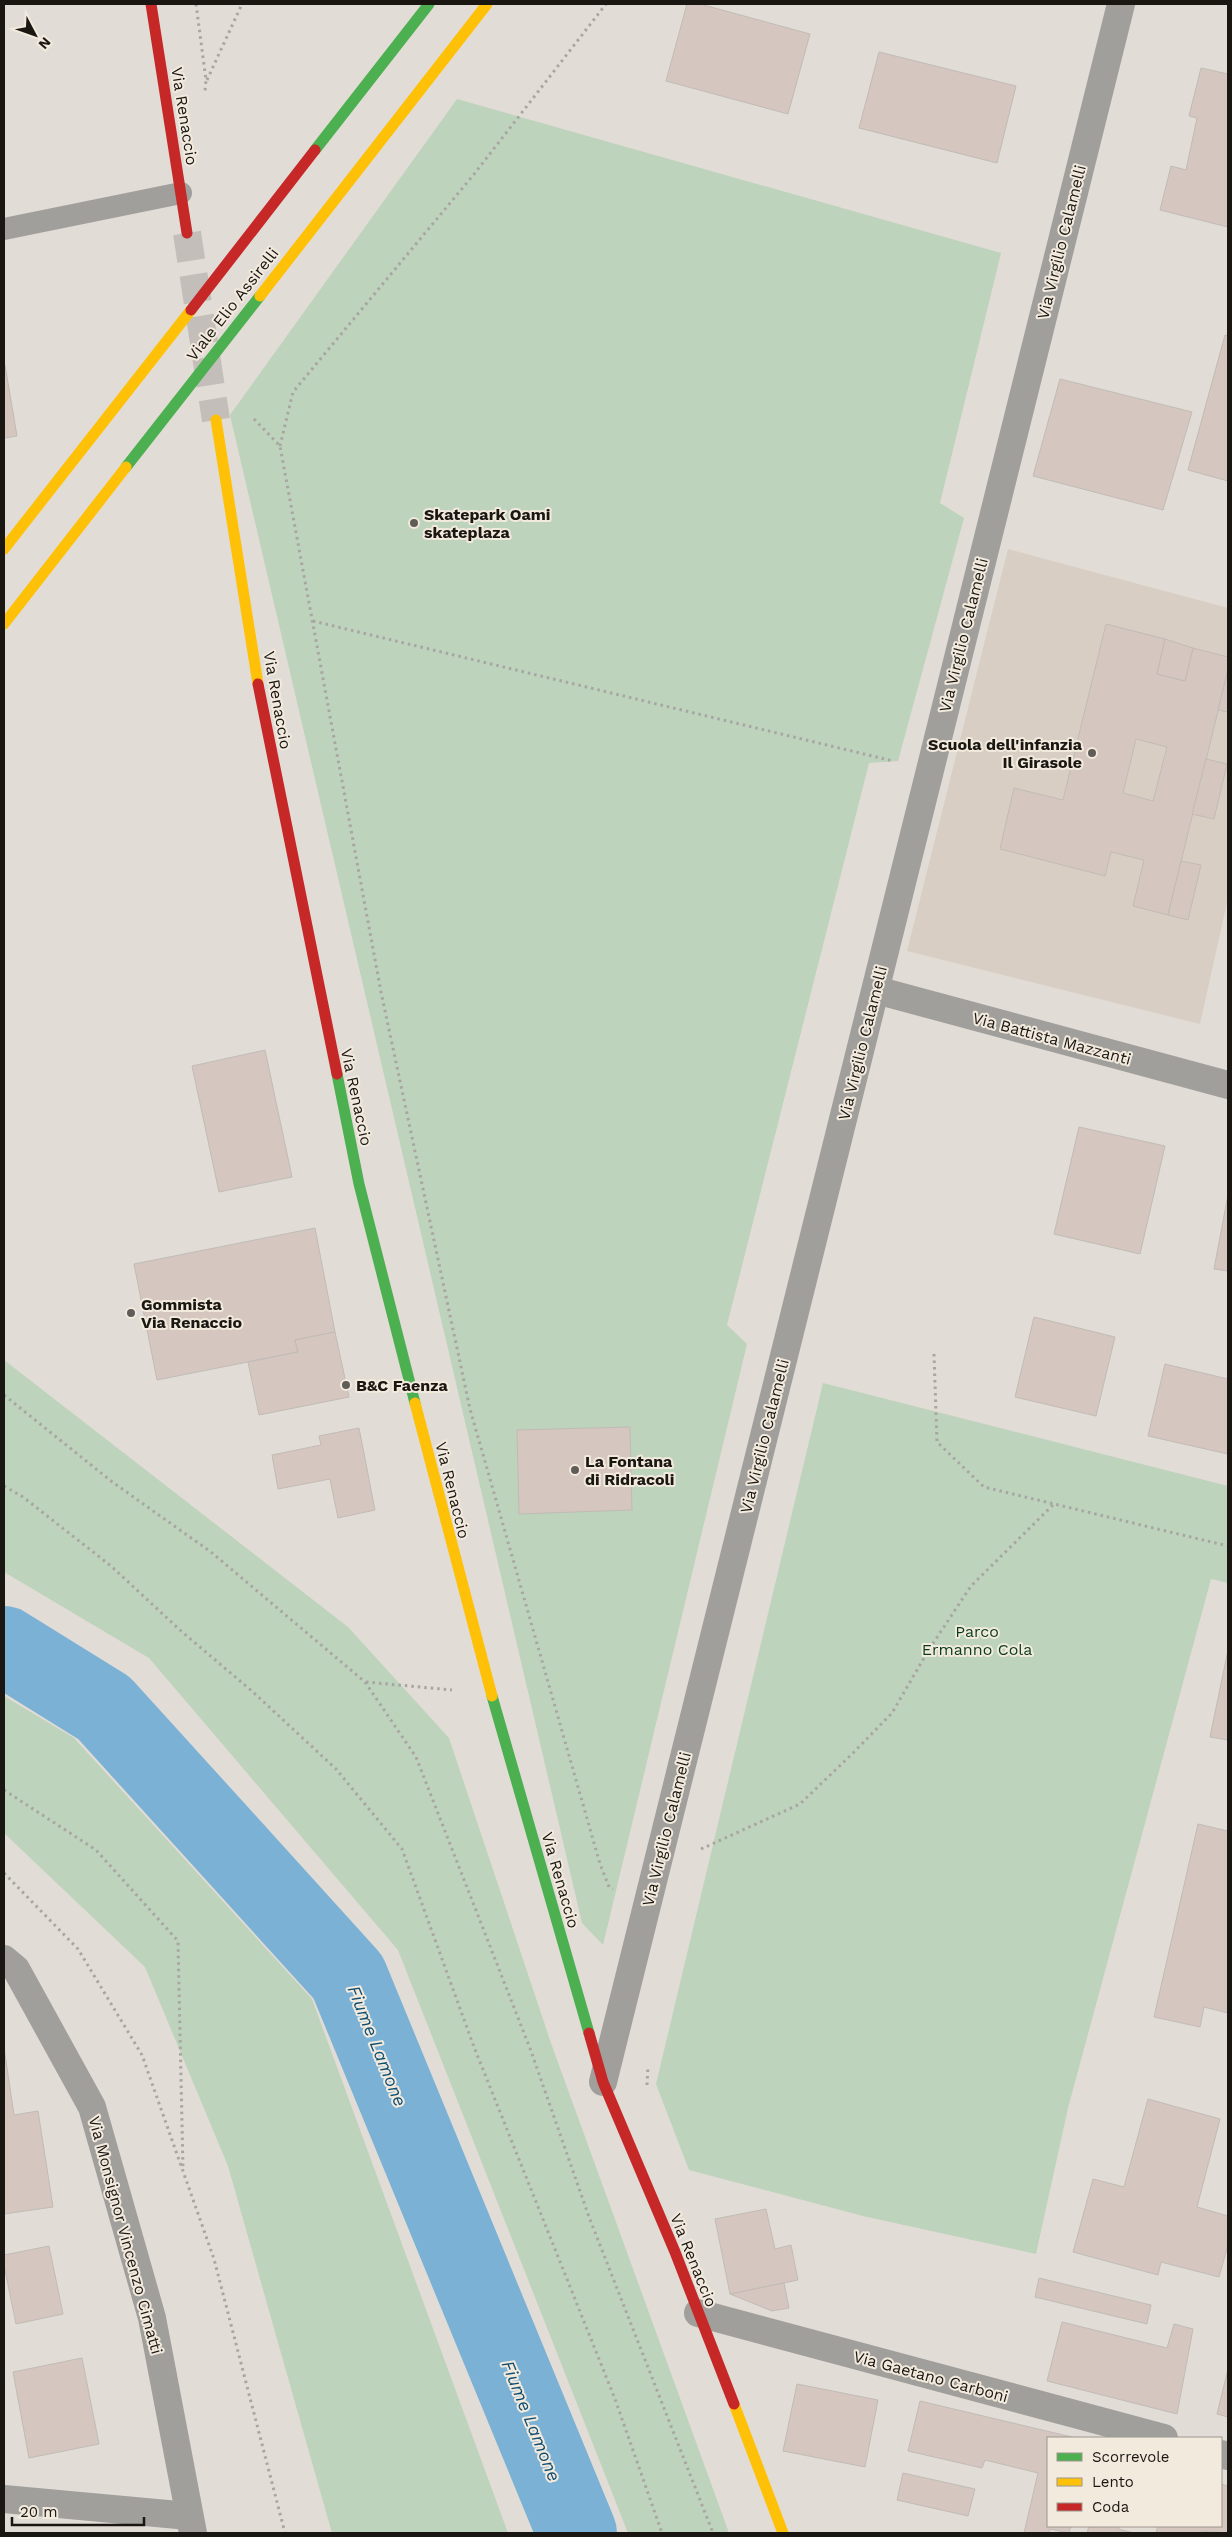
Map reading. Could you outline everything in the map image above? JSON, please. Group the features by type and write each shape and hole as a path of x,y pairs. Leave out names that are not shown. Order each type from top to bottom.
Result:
{"street":[{"name":"Via Renaccio","path":"151,4 187,233"},
{"name":"Viale Elio Assirelli","path":"4,549 429,4"},
{"name":"Viale Elio Assirelli","path":"4,624 486,4"},
{"name":"Via Virgilio Calamelli","path":"603,2082 1121,4"},
{"name":"Via Renaccio","path":"216,420 262,710 358,1184 491,1694 603,2082 698,2313 783,2533"},
{"name":"Via Battista Mazzanti","path":"876,990 1228,1085"},
{"name":"Via Monsignor Vincenzo Cimatti","path":"4,1959 16,1969 92,2107 152,2318 191,2525"},
{"name":"Via Gaetano Carboni","path":"698,2313 1160,2437"},
{"path":"4,2499 191,2525"}],"lane":[{"path":"4,229 181,193"}],"path":[{"path":"206,80 242,4"},
{"path":"606,4 475,173 293,392 280,446 381,992 470,1409 600,1864 609,1886 645,1914"},
{"path":"253,418 280,446"},
{"path":"313,621 930,770"},
{"path":"934,1354 937,1442 984,1487 1228,1546"},
{"path":"4,1395 111,1482 211,1552 365,1682 416,1757 531,2051 589,2217 713,2533"},
{"path":"4,1486 23,1497 111,1566 181,1631 260,1698 336,1769 402,1849 474,2047 615,2399 662,2533"},
{"path":"699,1857 702,1848 800,1804 853,1753 892,1713 928,1651 971,1586 1054,1504"},
{"path":"365,1682 491,1694"},
{"path":"4,1790 96,1850 178,1940 184,2172"},
{"path":"4,1873 78,1949 137,2047 184,2172 214,2259 285,2533"},
{"path":"646,2094 648,2059"}],"shaded area":[{"name":"Scuola dell'infanzia Il Girasole","path":"1008,549 1228,608 1228,898 1200,1024 907,951"}],"green space":[{"path":"457,99 1001,253 940,503 964,518 898,761 869,763 727,1325 747,1344 603,1945 582,1923 230,415"},
{"path":"4,1360 348,1627 449,1738 552,2046 729,2533 628,2533 398,1950 149,1658 4,1572"},
{"name":"Parco Ermanno Cola","path":"823,1383 1228,1486 1228,1583 1211,1579 1068,2108 1036,2254 863,2216 689,2170 656,2084"},
{"path":"4,1696 74,1738 312,1999 508,2533 332,2533 228,2166 145,1967 4,1833"}],"building":[{"path":"687,4 700,4 810,34 788,114 666,81"},
{"path":"879,52 1016,86 997,163 859,128"},
{"path":"1201,68 1228,74 1228,227 1160,210 1171,166 1186,170 1197,118 1189,116"},
{"path":"1225,335 1228,336 1228,481 1188,470"},
{"path":"4,365 17,436 4,438"},
{"path":"1060,379 1192,412 1163,510 1033,476"},
{"path":"1106,624 1165,639 1157,674 1185,681 1193,648 1228,657 1228,670 1168,915 1133,906 1144,860 1111,852 1105,876 1000,849 1014,788 1063,800","holes":["1136,739 1167,747 1153,801 1123,793"]},
{"path":"1165,639 1193,648 1185,681 1157,674"},
{"path":"1228,670 1228,712 1218,710"},
{"path":"1206,759 1227,764 1214,819 1192,814"},
{"path":"1181,861 1201,865 1188,920 1168,915"},
{"path":"265,1050 292,1177 219,1192 192,1066"},
{"path":"1079,1127 1165,1146 1140,1254 1054,1234"},
{"path":"1228,1195 1228,1271 1214,1269"},
{"path":"315,1228 335,1332 295,1340 298,1352 157,1380 134,1264"},
{"path":"1034,1317 1115,1337 1096,1416 1015,1397"},
{"path":"335,1332 349,1397 259,1415 248,1362 298,1352 295,1340"},
{"path":"1165,1364 1228,1379 1228,1454 1148,1436"},
{"name":"La Fontana di Ridracoli","path":"630,1427 632,1510 519,1514 517,1430"},
{"path":"359,1428 375,1510 338,1518 330,1479 278,1489 272,1455 321,1445 319,1436"},
{"path":"1228,1650 1228,1740 1210,1737"},
{"path":"1198,1824 1228,1831 1228,2013 1204,2007 1200,2027 1154,2017"},
{"path":"4,2048 14,2115 38,2111 53,2207 4,2214"},
{"path":"1148,2099 1220,2119 1197,2207 1228,2216 1228,2245 1219,2277 1161,2262 1158,2275 1073,2252 1093,2179 1124,2187"},
{"path":"766,2209 775,2249 791,2245 798,2280 730,2294 715,2219"},
{"path":"49,2246 63,2314 16,2324 4,2265 4,2255"},
{"path":"1039,2278 1151,2305 1147,2324 1035,2297"},
{"path":"784,2283 789,2308 772,2311 730,2294"},
{"path":"1062,2322 1167,2348 1174,2324 1193,2329 1177,2414 1047,2381"},
{"path":"82,2358 99,2444 29,2458 13,2372"},
{"path":"1228,2369 1228,2417 1217,2414"},
{"path":"797,2384 878,2400 865,2467 783,2451"},
{"path":"920,2401 1072,2437 1047,2437 1047,2527 1071,2527 1069,2533 1050,2529 1049,2533 1024,2533 1038,2473 985,2460 982,2468 908,2451"},
{"path":"903,2473 975,2489 968,2516 897,2500"},
{"path":"1222,2484 1228,2486 1228,2533 1201,2531 1200,2533 1156,2533 1158,2527 1222,2527"},
{"path":"1089,2527 1119,2527 1118,2529 1134,2533 1087,2533"}],"waterway":[{"name":"Fiume Lamone","path":"4,1646 104,1708 348,1977 577,2533"}],"tunnel":[{"path":"187,233 216,420"}],"traffic: fast":[{"path":"315,150 429,4"},
{"path":"126,467 260,296"},
{"path":"337,1074 359,1184 415,1403"},
{"path":"492,1696 589,2033"}],"traffic: slow":[{"path":"260,296 487,4"},
{"path":"4,549 191,310"},
{"path":"216,420 258,684"},
{"path":"4,624 126,467"},
{"path":"415,1403 492,1696"},
{"path":"734,2404 783,2533"}],"traffic: jam":[{"path":"151,4 187,233"},
{"path":"191,310 315,150"},
{"path":"258,684 337,1074"},
{"path":"589,2033 603,2082 675,2252 734,2404"}],"place":[{"name":"Skatepark Oami skateplaza","path":"414,523"},
{"name":"Scuola dell'infanzia Il Girasole","path":"1092,753"},
{"name":"Gommista Via Renaccio","path":"131,1313"},
{"name":"B&C Faenza","path":"346,1385"},
{"name":"La Fontana di Ridracoli","path":"575,1470"}]}
